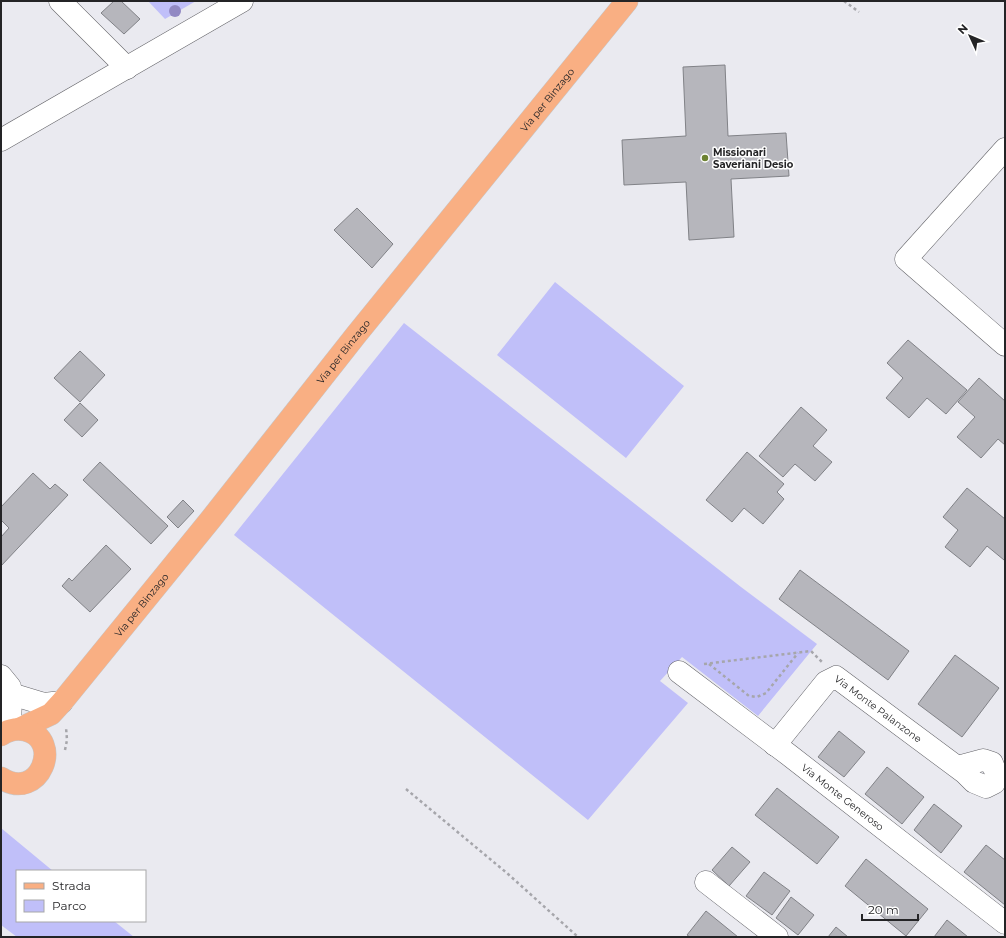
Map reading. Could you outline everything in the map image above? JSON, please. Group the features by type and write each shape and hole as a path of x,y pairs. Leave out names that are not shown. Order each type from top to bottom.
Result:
{"main road":[{"name":"Via per Binzago","path":"6,784 30,781 41,770 44,764 45,756 41,742 57,708 211,519 356,335 626,1"},
{"name":"Via per Binzago","path":"10,731 57,708"},
{"path":"10,731 32,733 41,742"}],"street":[{"path":"60,1 127,68"},
{"path":"1,140 242,1"},
{"path":"1005,149 906,259 1005,345"},
{"name":"Via Monte Generoso","path":"681,674 1005,923"},
{"name":"Via Monte Palanzone","path":"775,745 826,682 836,677 957,767"},
{"path":"6,685 44,704 57,708"},
{"path":"6,685 10,731"},
{"path":"706,882 777,937"}],"path":[{"path":"844,1 859,12"},
{"path":"681,674 694,666 811,651 836,677"},
{"path":"709,664 749,696 757,697 766,693 798,653"},
{"path":"406,789 508,874 578,937"}],"green space":[{"path":"148,1 196,1 165,19"},
{"path":"555,282 684,386 626,458 497,355"},
{"path":"404,323 741,587 817,644 758,716 682,657 660,681 688,703 588,820 234,535"},
{"path":"1,828 52,870 16,870 16,922 115,922 134,937 17,937 1,925"}],"building":[{"path":"114,1 121,1 140,19 124,34 101,13"},
{"name":"Missionari Saveriani Desio","path":"725,65 728,136 786,133 789,176 731,179 734,237 689,240 686,182 624,185 622,140 686,136 683,67"},
{"path":"357,208 393,244 372,268 334,230"},
{"path":"908,340 967,390 946,414 927,398 909,418 886,398 903,378 887,363"},
{"path":"80,351 105,375 80,402 54,378"},
{"path":"979,378 1005,401 1005,445 998,439 981,458 957,437 975,417 958,402"},
{"path":"80,403 98,420 82,437 64,420"},
{"path":"801,407 827,430 813,446 832,462 815,481 795,464 783,477 759,456"},
{"path":"747,452 784,484 777,492 784,499 763,524 744,508 732,522 706,500"},
{"path":"100,462 168,526 151,544 83,480"},
{"path":"33,473 50,489 55,484 68,495 1,566 1,537 9,528 1,520 1,507"},
{"path":"967,488 1005,519 1004,560 987,546 970,567 945,547 958,530 943,517"},
{"path":"183,500 194,511 178,528 167,517"},
{"path":"106,545 131,569 90,612 62,586 69,578 72,581"},
{"path":"800,570 909,651 888,680 779,599"},
{"path":"955,655 999,688 962,737 918,704"},
{"path":"839,731 865,752 844,777 818,757"},
{"path":"887,767 924,797 902,824 865,794"},
{"path":"777,788 839,837 817,864 755,815"},
{"path":"934,804 962,826 941,853 914,830"},
{"path":"986,845 1005,860 1005,905 964,872"},
{"path":"732,847 750,862 729,886 712,870"},
{"path":"866,859 928,909 906,936 845,886"},
{"path":"764,872 790,891 772,915 746,896"},
{"path":"791,897 814,915 798,935 776,918"},
{"path":"706,911 738,937 690,937 687,935"},
{"path":"947,920 968,937 934,937"},
{"path":"836,927 848,937 828,937"}],"place":[{"name":"Missionari Saveriani Desio","path":"705,158"}]}
